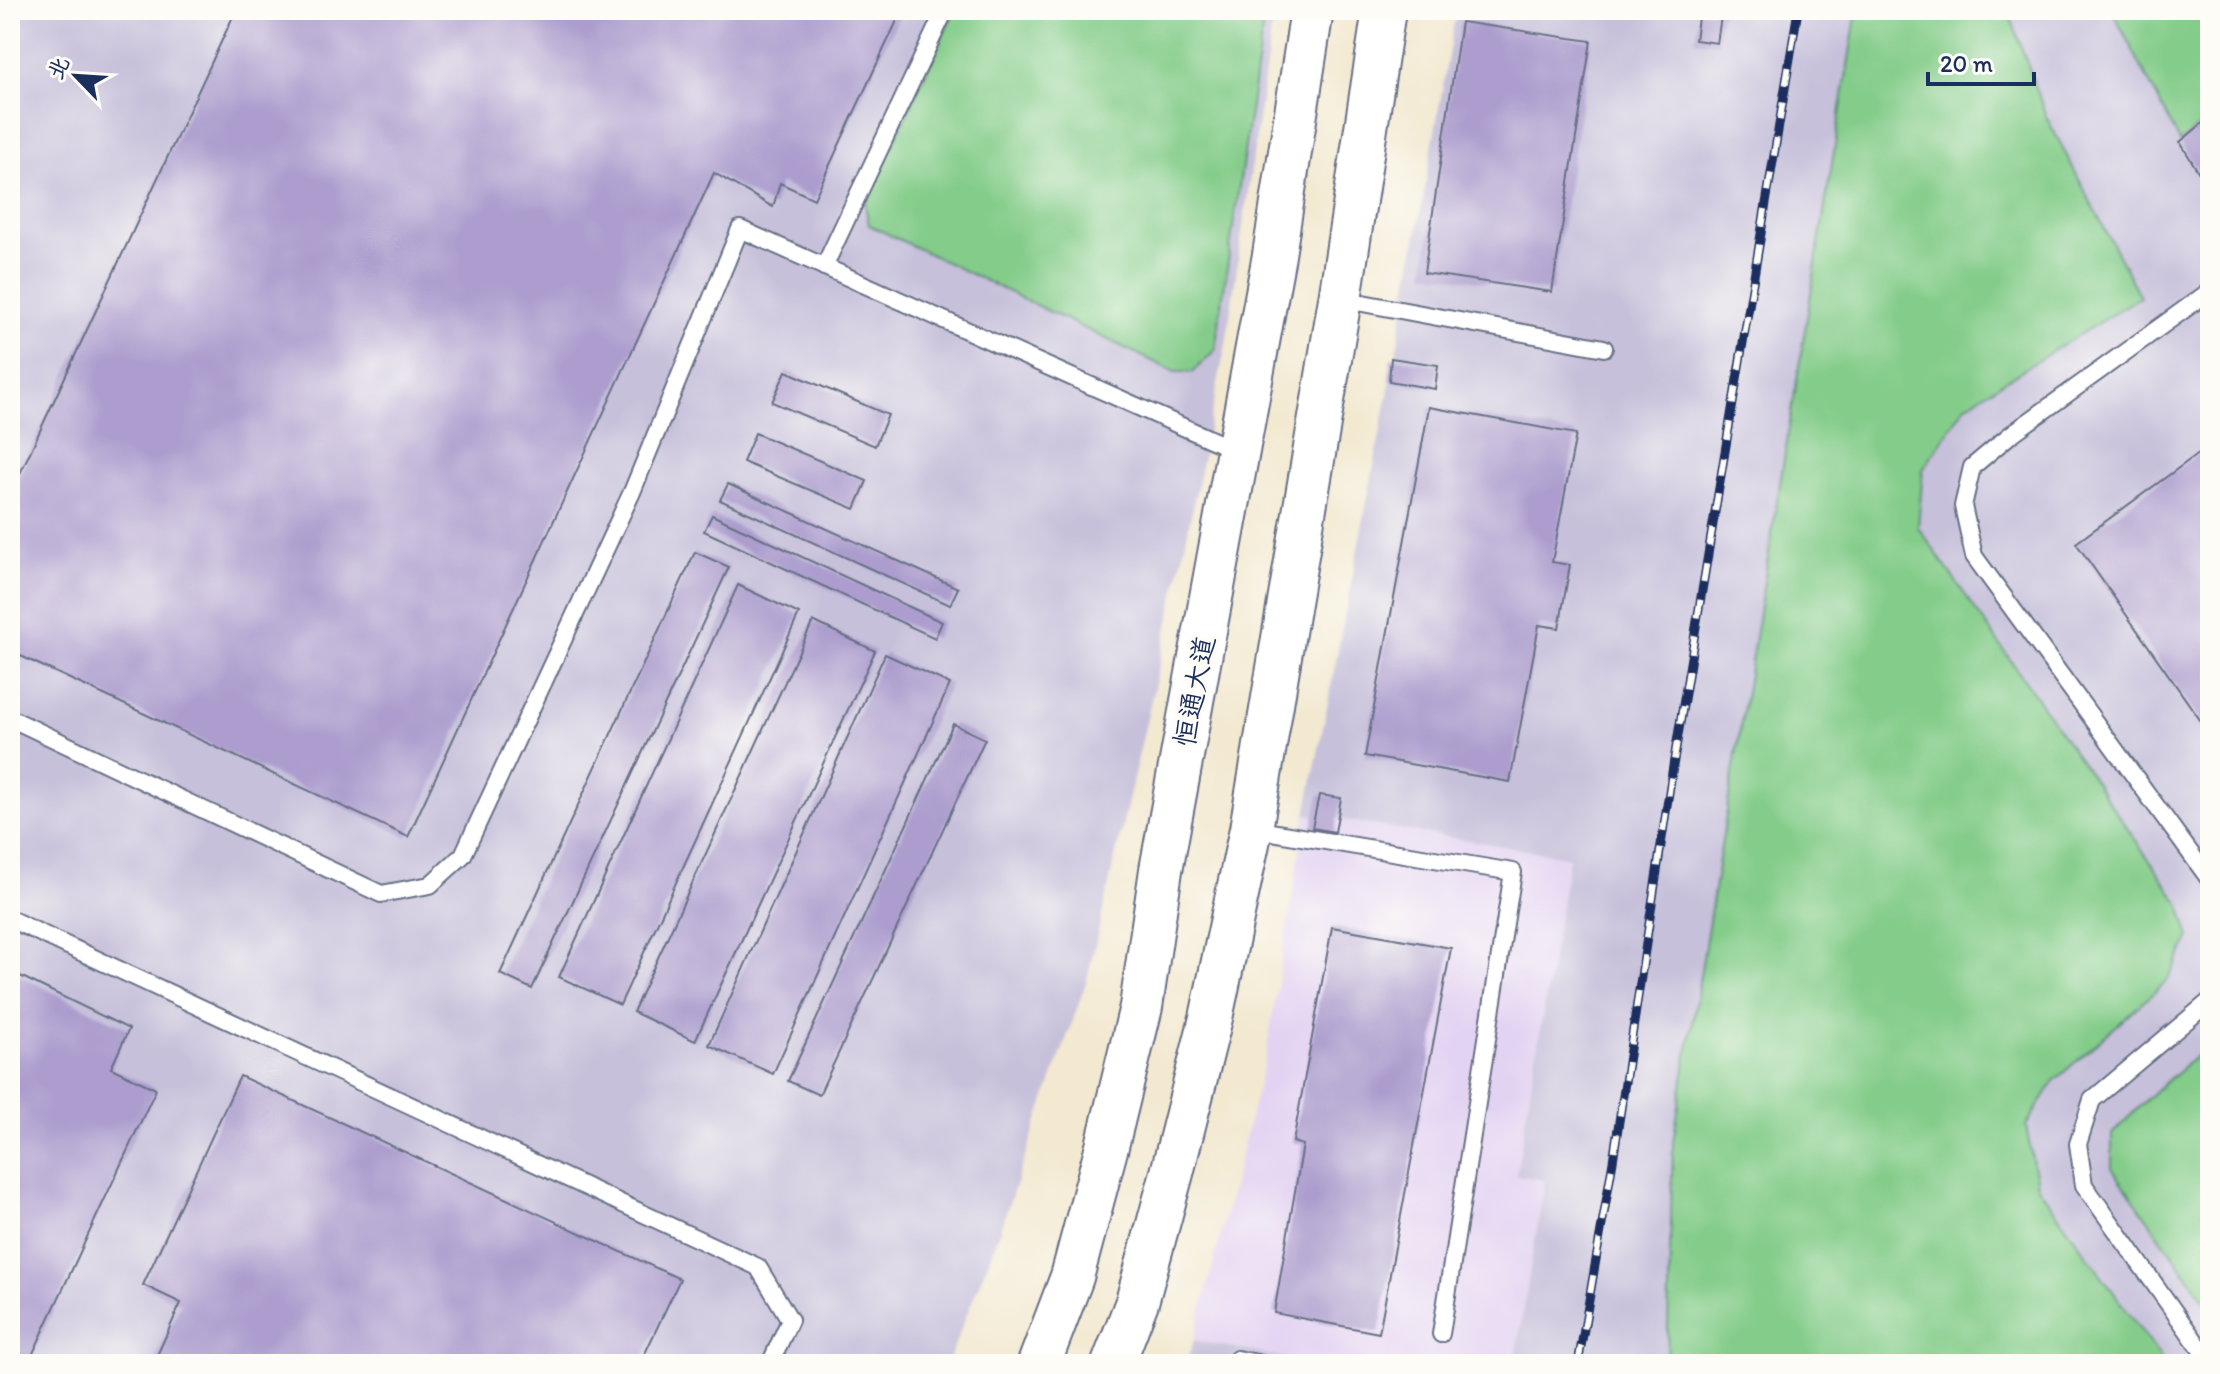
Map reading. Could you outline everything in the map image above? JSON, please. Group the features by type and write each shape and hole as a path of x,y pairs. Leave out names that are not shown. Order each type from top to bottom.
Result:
{"main road":[{"name":"恒通大道","path":"1039,1364 1072,1277 1141,1007 1161,870 1274,255 1312,10"},
{"path":"1113,1364 1137,1302 1172,1173 1211,1018 1251,829 1340,299 1384,10"}],"lane":[{"path":"824,267 945,10"},
{"path":"10,718 381,894 430,885 463,855 632,492 740,229 1238,452"},
{"path":"2210,291 2010,435 1972,467 1963,506 1974,556 2210,880"},
{"path":"1340,299 1604,348"},
{"path":"1251,829 1513,872 1441,1334"},
{"path":"10,919 758,1267 790,1320 770,1364"},
{"path":"2210,1001 2092,1100 2078,1144 2084,1185 2210,1362"},
{"path":"1237,1359 1262,1364"}],"shaded area":[{"path":"10,10 1274,10 1226,344 1170,618 1087,980 993,1249 947,1364 10,1364"},
{"path":"1456,10 2210,10 2210,1364 1514,1364 1545,1180 1516,1175 1569,857 1306,814 1397,348"},
{"path":"1306,814 1569,857 1516,1175 1545,1179 1514,1364 1314,1364 1194,1340 1266,1054"},
{"path":"1194,1340 1314,1364 1186,1364"}],"green space":[{"path":"955,10 1265,10 1215,350 1193,372 1175,372 869,225 865,205"},
{"path":"1857,10 2008,10 2046,116 2140,297 1966,405 1923,469 1918,527 2180,904 2190,938 2167,981 2054,1081 2026,1126 2037,1185 2165,1364 1667,1364 1673,1142"},
{"path":"2112,10 2210,10 2210,117 2180,142"},
{"path":"2210,1044 2210,1308 2112,1168 2112,1134 2156,1090"}],"building":[{"path":"236,10 902,10 814,199 780,183 773,207 714,173 408,837 10,651 10,495"},
{"path":"1699,10 1722,10 1717,43 1695,40"},
{"path":"1461,22 1591,41 1552,292 1424,273"},
{"path":"2210,117 2210,191 2180,142"},
{"path":"1391,358 1438,365 1435,389 1389,381"},
{"path":"786,371 888,415 875,446 772,402"},
{"path":"1429,407 1576,434 1552,562 1570,565 1559,628 1539,625 1510,782 1365,756"},
{"path":"755,433 867,481 855,509 743,462"},
{"path":"2210,445 2210,734 2076,543"},
{"path":"728,484 958,588 950,605 720,500"},
{"path":"712,515 942,622 935,638 704,531"},
{"path":"695,552 729,567 532,989 500,974"},
{"path":"738,585 799,614 620,1005 559,977"},
{"path":"813,621 875,651 695,1041 633,1012"},
{"path":"885,654 950,684 773,1074 709,1045"},
{"path":"953,724 985,739 819,1095 788,1081"},
{"path":"1319,795 1341,798 1335,832 1312,828"},
{"path":"1332,927 1451,948 1379,1333 1274,1313 1303,1145 1293,1142"},
{"path":"10,971 129,1029 111,1068 156,1089 28,1364 10,1364"},
{"path":"240,1076 680,1279 640,1364 153,1364 181,1303 143,1285"}],"railway":[{"path":"1578,1364 1798,10"}]}
